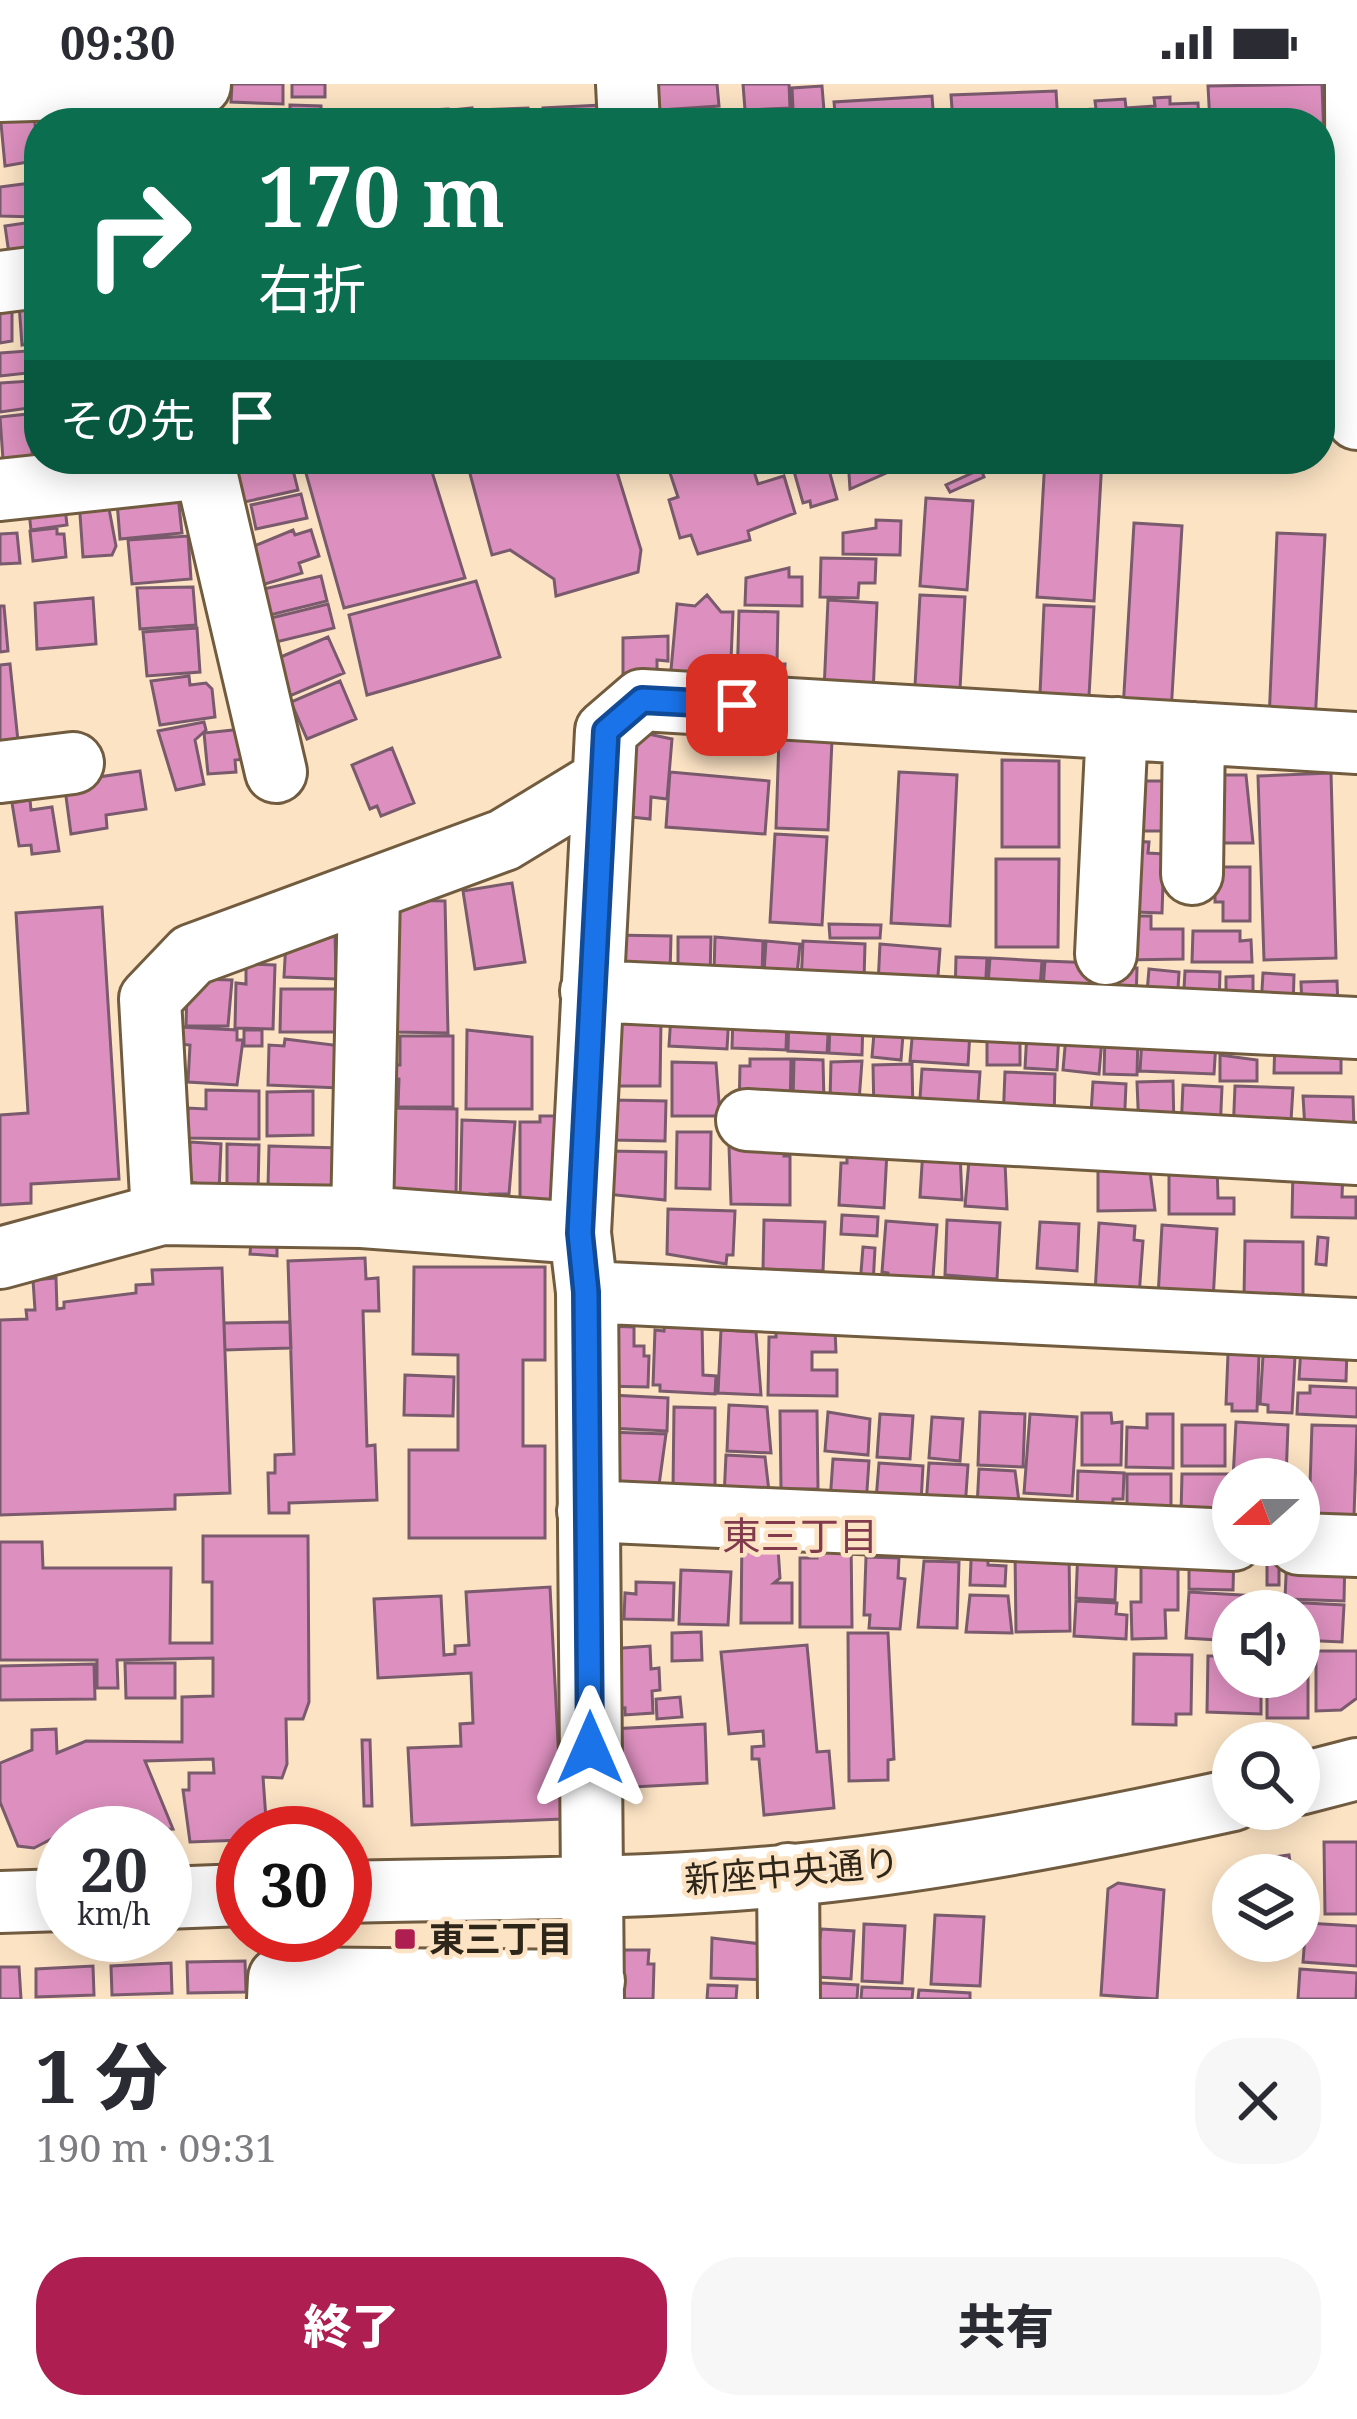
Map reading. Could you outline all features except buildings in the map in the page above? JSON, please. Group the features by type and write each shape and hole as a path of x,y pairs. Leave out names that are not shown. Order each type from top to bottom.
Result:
{"street":[{"path":"0,91 200,84"},
{"path":"1356,84 1337,229 1357,418"},
{"path":"0,490 87,474"},
{"path":"206,474 276,772"},
{"path":"278,1999 279,1978 593,1990 586,1292 580,1233 606,731 642,700 1357,743"},
{"path":"1106,953 1117,728"},
{"path":"1192,874 1194,733"},
{"path":"0,772 73,763"},
{"path":"162,1214 151,999 192,955 369,894 504,840 601,782"},
{"path":"362,1216 369,894"},
{"path":"591,991 1357,1028"},
{"path":"747,1120 1357,1154"},
{"path":"0,1258 162,1214 362,1216 580,1233"},
{"path":"586,1292 1357,1329"},
{"path":"588,1511 1212,1539"},
{"path":"1320,1545 1357,1546"},
{"path":"1320,1779 1357,1769"},
{"name":"新座中央通り","path":"372,1891 590,1886 788,1874 968,1851 1212,1804"},
{"path":"788,1874 789,1999"},
{"path":"0,1902 36,1901"}],"place":[{"name":"東三丁目","path":"405,1939"}],"district":[{"name":"東三丁目","path":"800,1536"}],"route":[{"path":"590,1748 586,1292 580,1233 606,731 642,700 737,705"}]}
